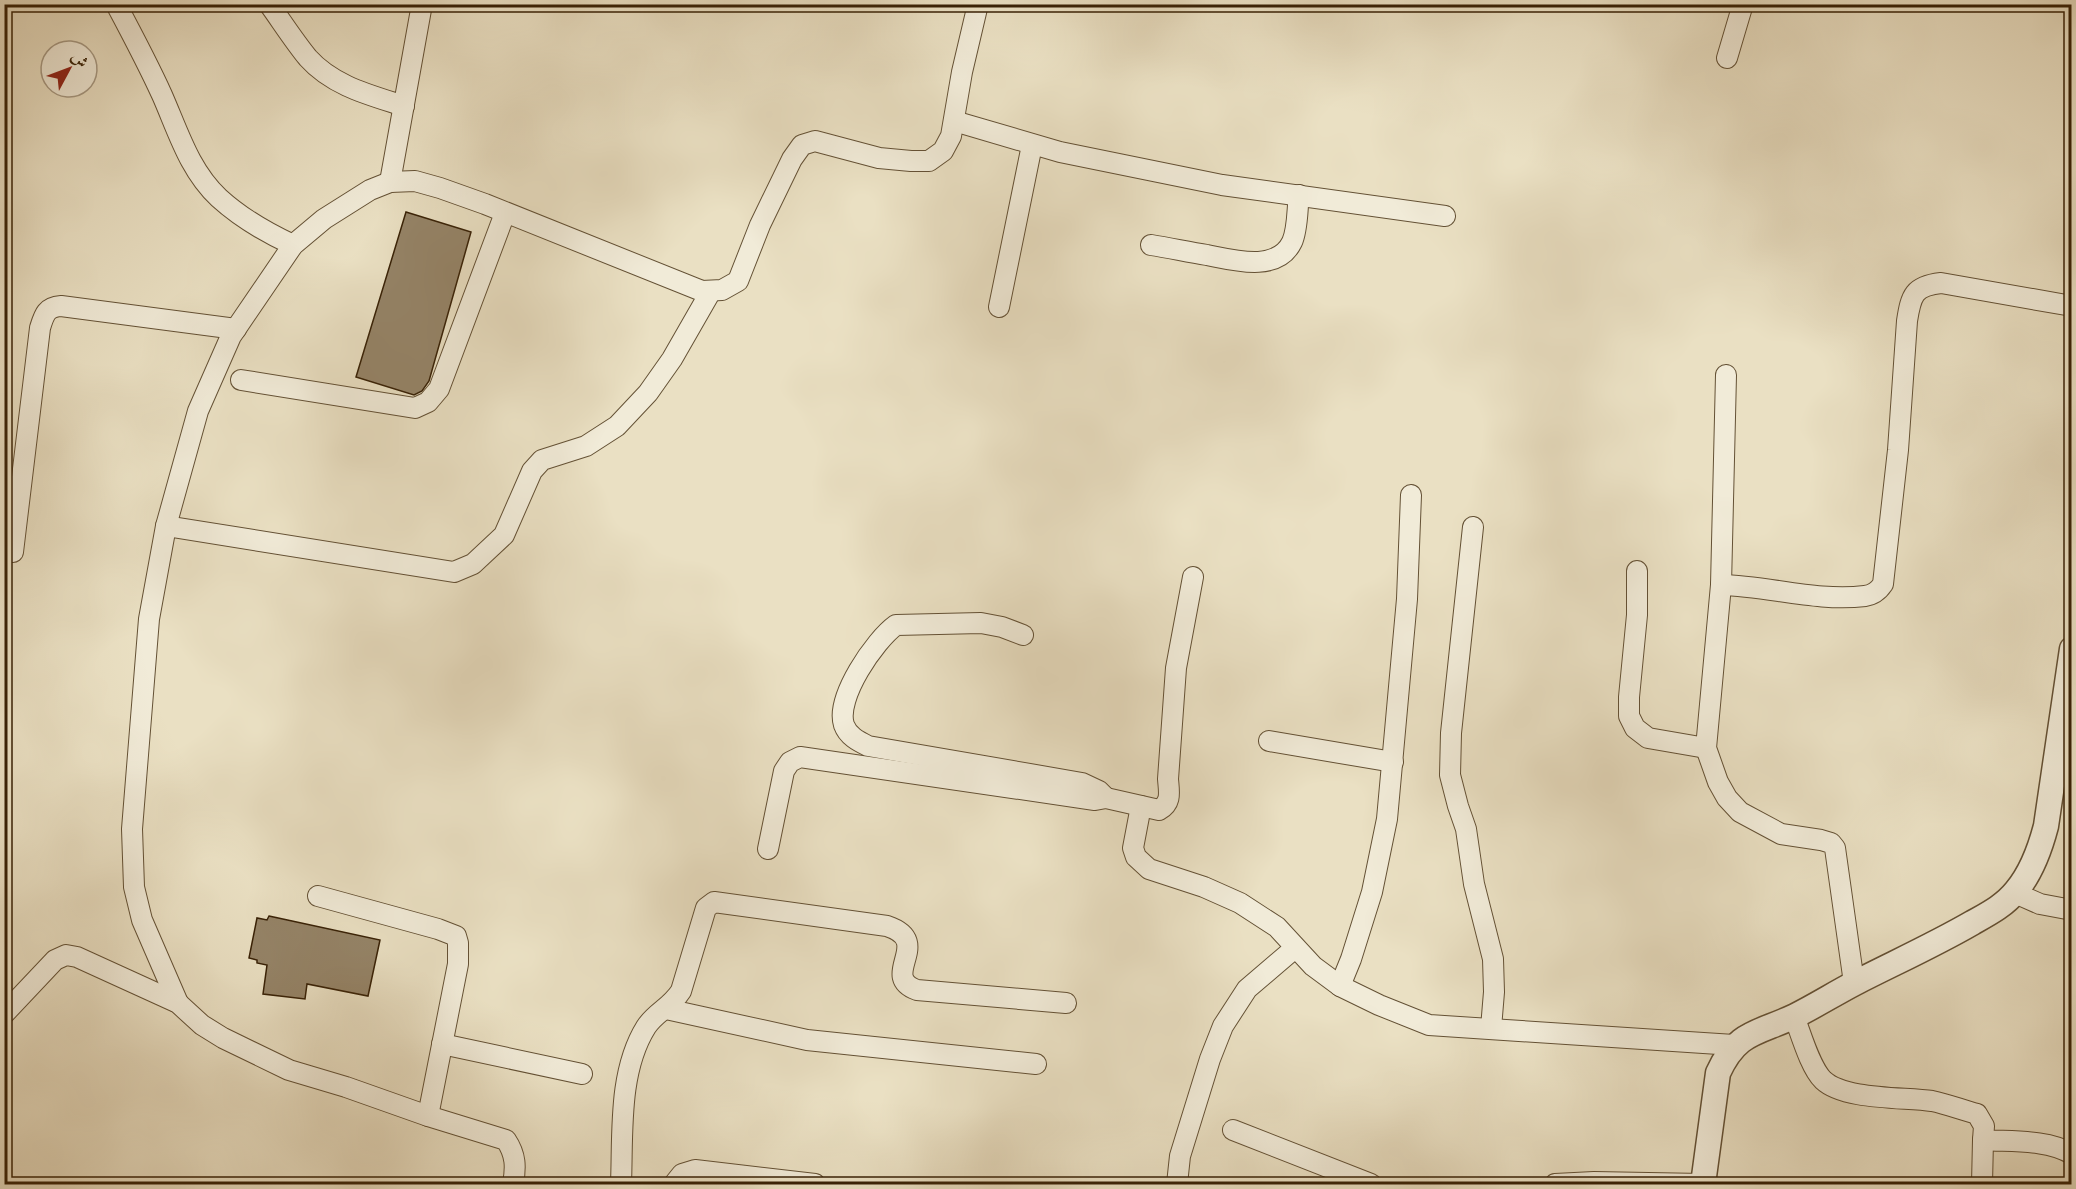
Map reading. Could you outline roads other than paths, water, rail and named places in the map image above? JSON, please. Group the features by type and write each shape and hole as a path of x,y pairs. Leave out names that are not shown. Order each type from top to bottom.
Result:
{"street":[{"path":"116,4 163,97 182,147 195,169 219,198 266,233 293,245"},
{"path":"269,4 309,59 332,78 362,92 404,106"},
{"path":"178,1004 142,920 133,876 132,829 149,619 166,526 198,411 236,329 293,245 324,219 370,190 390,182 415,181 440,188 702,291 722,290 738,280 760,225 792,159 802,145 815,141 879,158 911,161 929,160 943,151 951,136 962,72 978,4"},
{"path":"1727,58 1743,4"},
{"path":"390,182 422,5"},
{"path":"954,121 1060,152 1222,185 1446,216"},
{"path":"999,307 1032,145"},
{"path":"1151,245 1246,262 1266,261 1279,257 1287,251 1294,240 1299,195"},
{"path":"241,380 415,408 428,402 439,389 505,213"},
{"path":"1721,585 1749,586 1809,594 1865,596 1879,590 1883,584 1898,450 1907,321 1910,303 1915,292 1926,285 1941,283 2072,306"},
{"path":"166,526 454,572 473,564 504,534 532,471 542,460 586,446 617,426 648,393 672,359 711,291"},
{"path":"13,552 40,328 45,312 52,307 61,306 236,329"},
{"path":"1726,375 1721,585 1706,748 1718,782 1727,798 1740,812 1781,834 1821,840 1831,843 1835,848 1854,984"},
{"path":"1340,986 1372,892 1387,819 1407,599 1411,495"},
{"path":"1473,527 1451,733 1450,775 1466,829 1474,884 1493,959 1494,992 1491,1028"},
{"path":"1638,571 1629,716 1635,728 1648,738 1706,748"},
{"path":"768,849 784,771 790,762 800,757 1095,801 1106,798 1160,810 1168,803 1176,668 1193,577"},
{"path":"1023,635 1002,627 981,623 896,625 879,641 849,689 844,710 844,724 853,738 867,746 1082,783 1099,791 1106,798"},
{"path":"1555,1185 1594,1182 1703,1184 1718,1073 1724,1058 1734,1045 1744,1037 1794,1016 1945,938 2001,906 2015,893 2027,877 2041,847 2046,826 2065,739 2072,649"},
{"path":"1269,741 1393,762"},
{"path":"1141,806 1133,848 1136,857 1141,862 1149,868 1204,887 1240,903 1277,927 1313,966 1340,986 1379,1005 1429,1025 1734,1045"},
{"path":"2015,893 2040,904 2072,910"},
{"path":"318,896 456,936 458,964 428,1116"},
{"path":"621,1185 625,1096 630,1068 647,1025 657,1014 666,1009 681,991 706,908 714,902 887,926 899,930 905,936 908,946 902,975 903,981 917,990 1066,1003"},
{"path":"1177,1185 1180,1156 1210,1059 1223,1026 1247,988 1295,948"},
{"path":"4,1014 55,960 66,955 77,957 178,1004 202,1025 289,1070 346,1086 428,1116 506,1140 515,1156 516,1172 513,1185"},
{"path":"666,1009 807,1040 1036,1064"},
{"path":"1794,1016 1815,1068 1822,1079 1836,1089 1888,1098 1932,1101 1977,1114 1984,1126 1982,1185"},
{"path":"442,1044 582,1074"},
{"path":"1233,1130 1371,1185"},
{"path":"1983,1140 2026,1142 2061,1148 2072,1154"},
{"path":"674,1185 682,1173 695,1170 815,1185"}]}
